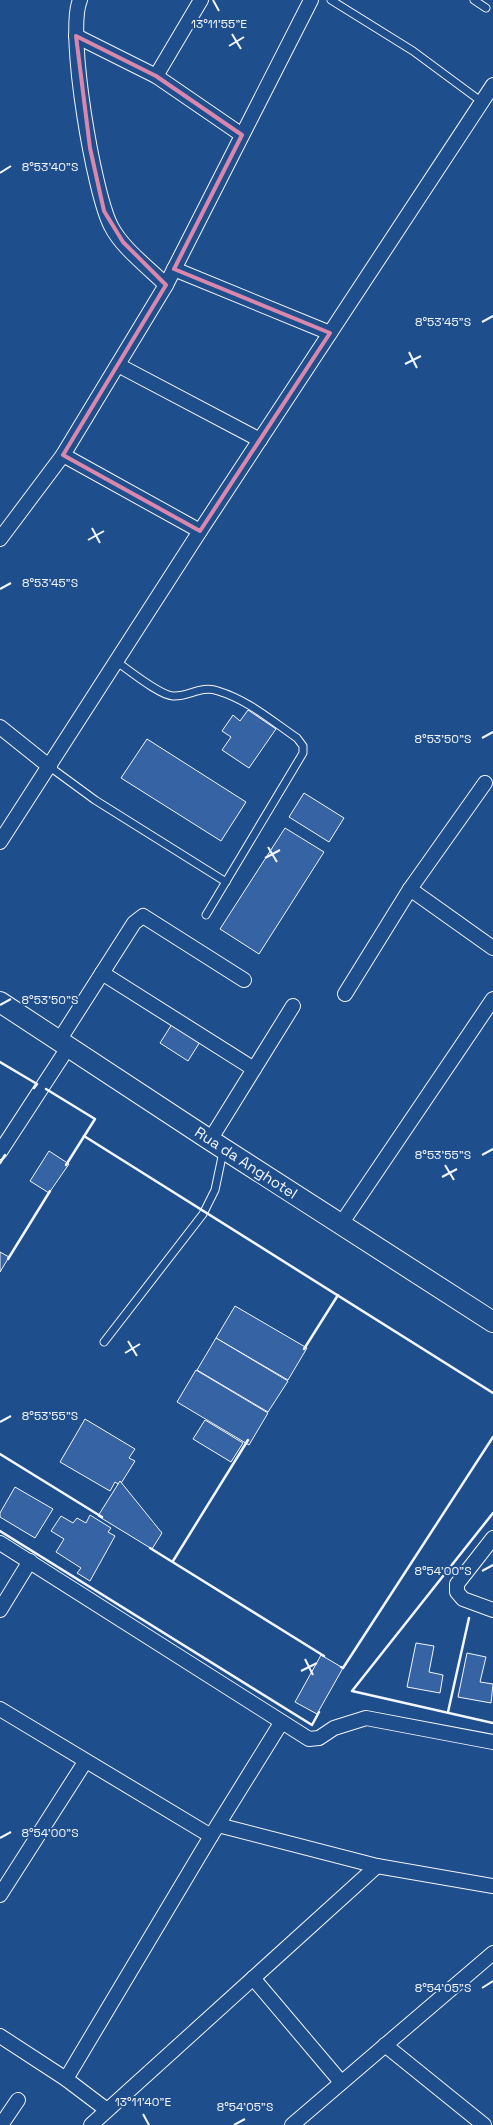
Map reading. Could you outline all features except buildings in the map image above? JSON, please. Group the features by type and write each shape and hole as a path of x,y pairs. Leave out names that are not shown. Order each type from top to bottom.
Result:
{"main road":[{"name":"Rua da Anghotel","path":"0,1002 217,1145 493,1322"}],"street":[{"path":"156,76 201,0"},
{"path":"0,540 63,454 166,284 311,0"},
{"path":"76,1 76,36 90,148 104,210 117,235 166,284"},
{"path":"76,36 156,76 242,135"},
{"path":"0,842 200,531 493,85"},
{"path":"174,269 330,333"},
{"path":"118,365 260,440"},
{"path":"63,454 200,531"},
{"path":"0,727 50,767"},
{"path":"345,994 410,889 485,783"},
{"path":"410,889 493,948"},
{"path":"0,1152 64,1043 102,973 134,922 143,916 244,980"},
{"path":"102,973 254,1069"},
{"path":"341,1224 493,999"},
{"path":"217,1145 254,1069 293,1006"},
{"path":"493,1538 457,1584 457,1592 463,1599 493,1610"},
{"path":"0,1543 309,1739 319,1738 334,1728 366,1718 493,1742"},
{"path":"0,1610 30,1561"},
{"path":"0,1709 86,1762 214,1830 377,1866 493,1886"},
{"path":"66,2079 214,1830 282,1723"},
{"path":"0,1895 86,1762"},
{"path":"91,2125 377,1866"},
{"path":"292,2125 493,1953"},
{"path":"253,1978 341,2082"},
{"path":"0,2036 66,2079 107,2110"},
{"path":"385,2045 484,2125"},
{"path":"1,2125 18,2100"}],"lane":[{"path":"331,0 413,51 482,102"},
{"path":"474,0 486,8"},
{"path":"116,662 167,695 180,695 207,689 218,691 248,704 298,738 303,746 303,753 206,915"},
{"path":"50,767 95,800 226,882"},
{"path":"104,1342 203,1214 215,1190 217,1145"}],"highlighted area":[{"path":"76,36 156,76 242,135 174,269 330,333 200,531 63,455 166,285 123,242 104,211 90,148"}],"wall":[{"path":"0,1062 37,1084 34,1088"},
{"path":"46,1089 95,1119 66,1165"},
{"path":"84,1136 493,1393"},
{"path":"0,1163 5,1155"},
{"path":"8,1259 50,1191"},
{"path":"304,1349 338,1295"},
{"path":"341,1667 343,1668 493,1437"},
{"path":"173,1561 248,1440"},
{"path":"0,1454 102,1517"},
{"path":"493,1513 352,1691 493,1723"},
{"path":"0,1531 312,1725 319,1712"},
{"path":"150,1548 324,1656"},
{"path":"448,1712 469,1618"}]}
